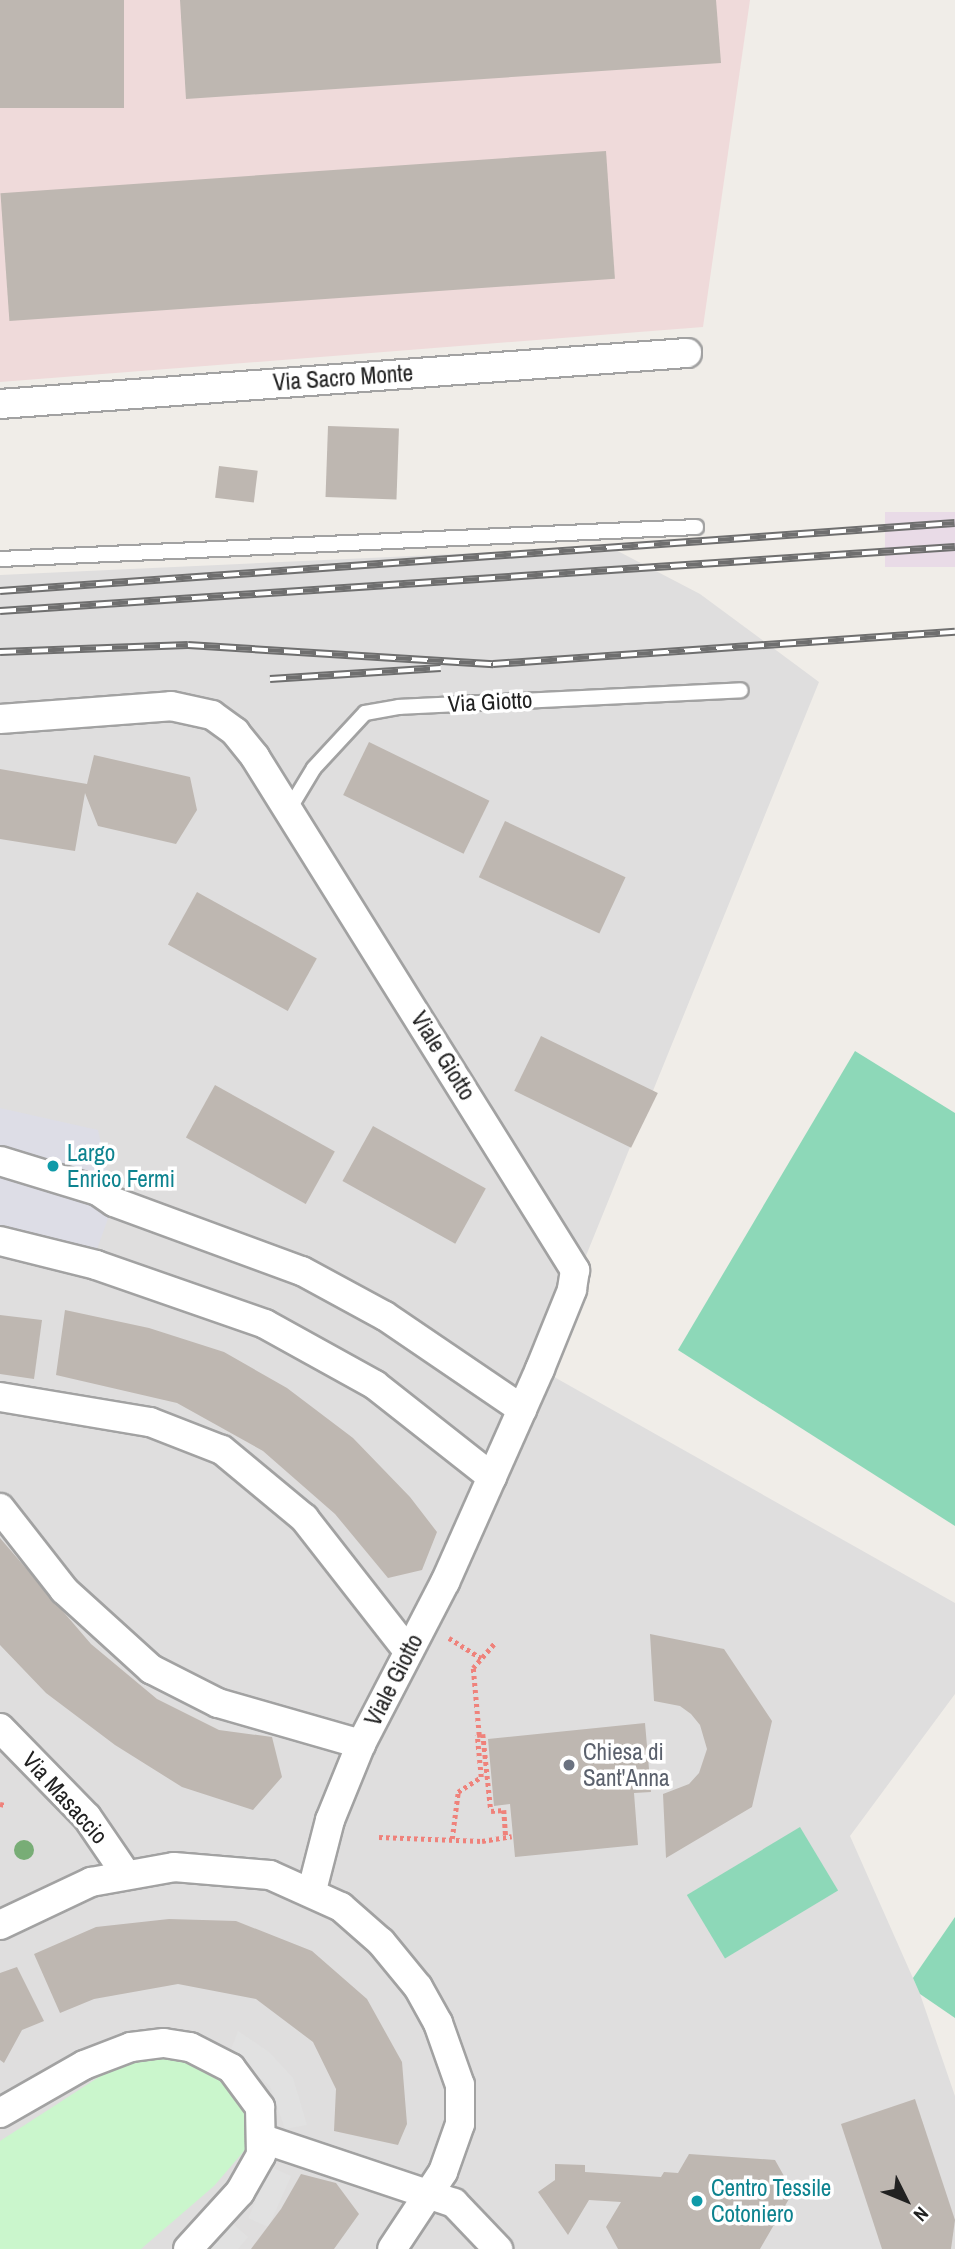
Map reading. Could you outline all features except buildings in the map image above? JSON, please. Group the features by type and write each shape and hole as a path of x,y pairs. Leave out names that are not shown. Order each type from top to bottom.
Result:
{"street":[{"name":"Via Sacro Monte","path":"0,404 687,353"},
{"name":"Viale Giotto","path":"0,719 172,706 200,710 223,721 255,757 287,812 573,1261 572,1290 522,1409 492,1477 361,1744 330,1820 312,1890"},
{"path":"0,1161 98,1191 114,1202 302,1270 386,1316 522,1409"},
{"path":"0,1241 96,1265 265,1324 375,1385 492,1477"},
{"path":"0,1396 150,1422 222,1450 304,1518 408,1651"},
{"path":"0,1508 64,1590 151,1669 218,1703 361,1744"},
{"name":"Via Masaccio","path":"0,1728 87,1817 125,1873"},
{"path":"0,1924 74,1888 125,1873 219,1868 270,1875 312,1890 349,1913 398,1961 427,2000 449,2049 460,2085 460,2124 430,2195 392,2249"},
{"path":"0,2113 114,2053 149,2044 176,2044 218,2059 242,2079 260,2107 263,2139 255,2171 240,2192 188,2249"},
{"path":"263,2139 454,2203 499,2249"}],"lane":[{"path":"0,559 696,527"},
{"name":"Via Giotto","path":"287,812 314,768 365,713 399,706 741,690"}],"path":[{"path":"449,1638 481,1658"},
{"path":"452,1839 458,1792 481,1777 473,1668 495,1643"},
{"path":"379,1837 509,1837 504,1810 491,1811 479,1735"}],"shaded area":[{"path":"0,0 750,0 703,327 0,382"},
{"path":"885,512 955,512 955,567 885,567"},
{"path":"610,547 700,594 819,682 540,1369 955,1603 955,1694 850,1836 920,1994 955,2096 955,2249 0,2249 0,575"},
{"name":"Largo Enrico Fermi","path":"0,1108 98,1130 114,1202 88,1274 0,1255"},
{"path":"238,2031 269,2052 293,2078 307,2125 285,2129 270,2086 230,2052"},
{"path":"271,2167 291,2176 268,2227 248,2218"},
{"path":"232,2223 248,2237 238,2249 209,2249"}],"green space":[{"path":"855,1051 955,1113 955,1526 678,1350"},
{"path":"800,1827 838,1890 725,1958 687,1895"},
{"path":"955,1917 955,2018 920,1994 913,1978"},
{"path":"174,2055 218,2072 246,2111 249,2140 244,2151 214,2186 141,2249 0,2249 0,2141 116,2066"}],"railway":[{"path":"0,591 955,523"},
{"path":"0,611 955,547"},
{"path":"0,652 188,645 493,664 955,632"},
{"path":"270,679 441,668"}],"place":[{"name":"Largo Enrico Fermi","path":"53,1166"},
{"name":"Chiesa di Sant'Anna","path":"569,1765"},
{"name":"Centro Tessile Cotoniero","path":"697,2201"}]}
